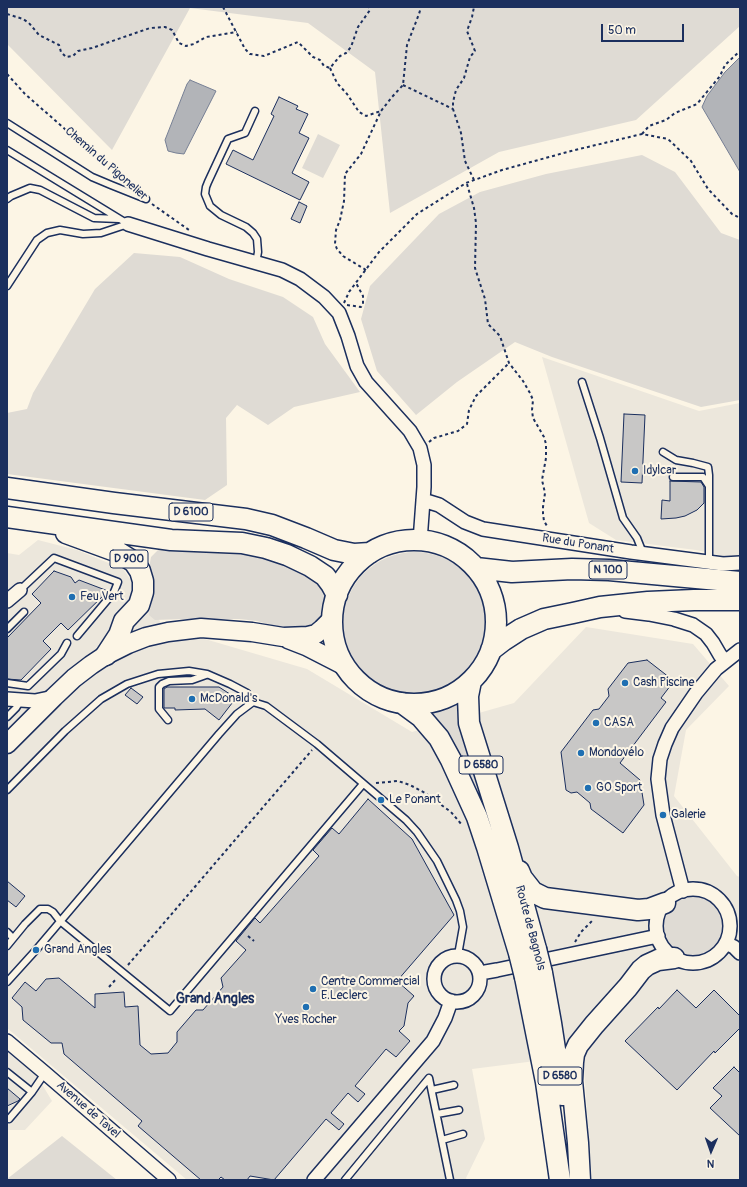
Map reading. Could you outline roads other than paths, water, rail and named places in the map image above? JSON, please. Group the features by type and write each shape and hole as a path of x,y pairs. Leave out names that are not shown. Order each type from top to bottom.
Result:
{"main road":[{"name":"D 6100","path":"7,488 246,519 272,524 334,550 354,554 370,553"},
{"path":"16,518 171,540 242,543 266,548 287,555 310,566 324,576 331,584 337,595"},
{"name":"D 900","path":"16,518 118,552 134,562 137,566 143,581 143,592 139,605 124,622 119,635 106,655"},
{"path":"420,541 440,545 460,554 476,568 488,587 495,607 496,629 491,650 483,667 471,681 460,690 446,698 417,704 388,700 364,687 353,677 345,666 336,646 333,635 332,619 337,595 342,583 359,561 370,553 386,546 402,542 420,541"},
{"name":"N 100","path":"476,568 512,572 572,569 609,570 740,582"},
{"path":"491,650 521,629 544,620 600,607 648,602 740,600"},
{"name":"D 900","path":"7,744 54,696 91,664 128,644 146,637 168,632 200,628 252,632 283,637 308,636 316,634 332,619"},
{"name":"D 900","path":"283,637 306,646 345,666"},
{"name":"Route de Bagnols","path":"471,681 468,696 469,723 508,848 527,951 558,1065 574,1180"},
{"name":"Route de Bagnols","path":"402,703 421,718 439,738 451,760 480,825 499,884 527,951"},
{"path":"508,848 522,878 533,892 545,898 638,910 649,909 665,903"},
{"path":"580,1180 572,1081 574,1054 578,1045 641,970 647,965 658,960 674,958"},
{"name":"Route de Bagnols","path":"533,975 560,1180"}],"street":[{"path":"124,222 282,270 300,279 324,297 339,313 357,366 366,382 410,431 420,448 424,465 420,541"},
{"name":"Rue du Ponant","path":"423,500 439,505 465,522 483,529 644,554 723,564 740,563"},
{"path":"7,601 20,590"},
{"path":"600,607 649,614 674,619 693,625 706,634 724,662"},
{"path":"683,891 662,808 658,779 660,759 664,744 672,728 687,705 708,678 724,662 740,650"},
{"path":"11,700 35,701 54,696"},
{"path":"694,890 714,896 722,903 728,912 730,933 726,943 713,958 704,962 684,962 674,958 664,948 658,936 657,924 659,913 665,903 676,894 683,891 694,890"},
{"path":"480,973 658,936"},
{"path":"726,943 734,947 740,954"},
{"path":"458,955 468,958 475,964 480,973 478,989 467,1000 459,1002 451,1001 439,994 435,988 434,974 436,968 445,958 458,955"},
{"path":"314,1180 432,1041 445,1018 451,1001"},
{"name":"Avenue de Tavel","path":"7,1041 168,1180"}],"lane":[{"path":"255,111 245,133 228,139 208,182 205,194 210,206 221,215 253,233 257,239 258,252 256,263"},
{"path":"7,123 92,177 146,199"},
{"path":"7,150 124,222"},
{"path":"7,199 30,188 40,190 94,218 124,222"},
{"path":"7,286 37,240 47,233 60,230 83,234 101,233 124,222"},
{"path":"582,382 623,518 637,538 644,554"},
{"path":"663,452 676,460 708,467 709,562"},
{"path":"673,477 703,477 709,486"},
{"path":"20,590 54,558 118,582 114,592 76,636"},
{"path":"7,629 24,612"},
{"path":"7,683 28,686 60,654 67,643"},
{"path":"7,790 66,731 101,699 127,684 158,674 189,671 207,674 246,693 253,702 266,706 317,744 406,820 417,832 436,861 460,911 463,927 458,955"},
{"path":"168,720 160,710 160,687 162,684 169,681 192,680 207,674"},
{"path":"7,717 16,708 11,700"},
{"path":"7,982 219,734 237,714 253,702"},
{"path":"7,946 24,924 40,909 48,909 53,912 60,921 170,1011 363,784"},
{"path":"7,932 13,938"},
{"path":"7,1072 32,1092"},
{"path":"9,1119 32,1092 45,1073"},
{"path":"344,1180 429,1078 450,1180"},
{"path":"432,1090 454,1085"},
{"path":"436,1114 459,1110"},
{"path":"442,1140 463,1134"}],"place":[{"name":"Idylcar","path":"635,471"},
{"name":"Feu Vert","path":"72,597"},
{"name":"Cash Piscine","path":"625,683"},
{"name":"McDonald's","path":"192,699"},
{"name":"CASA","path":"596,723"},
{"name":"Mondovélo","path":"581,753"},
{"name":"GO Sport","path":"588,788"},
{"name":"Le Ponant","path":"381,800"},
{"name":"Galerie","path":"663,815"},
{"name":"Grand Angles","path":"36,950"},
{"name":"Centre Commercial E.Leclerc","path":"313,989"},
{"name":"Yves Rocher","path":"306,1007"}],"district":[{"name":"Grand Angles","path":"215,999"}]}
